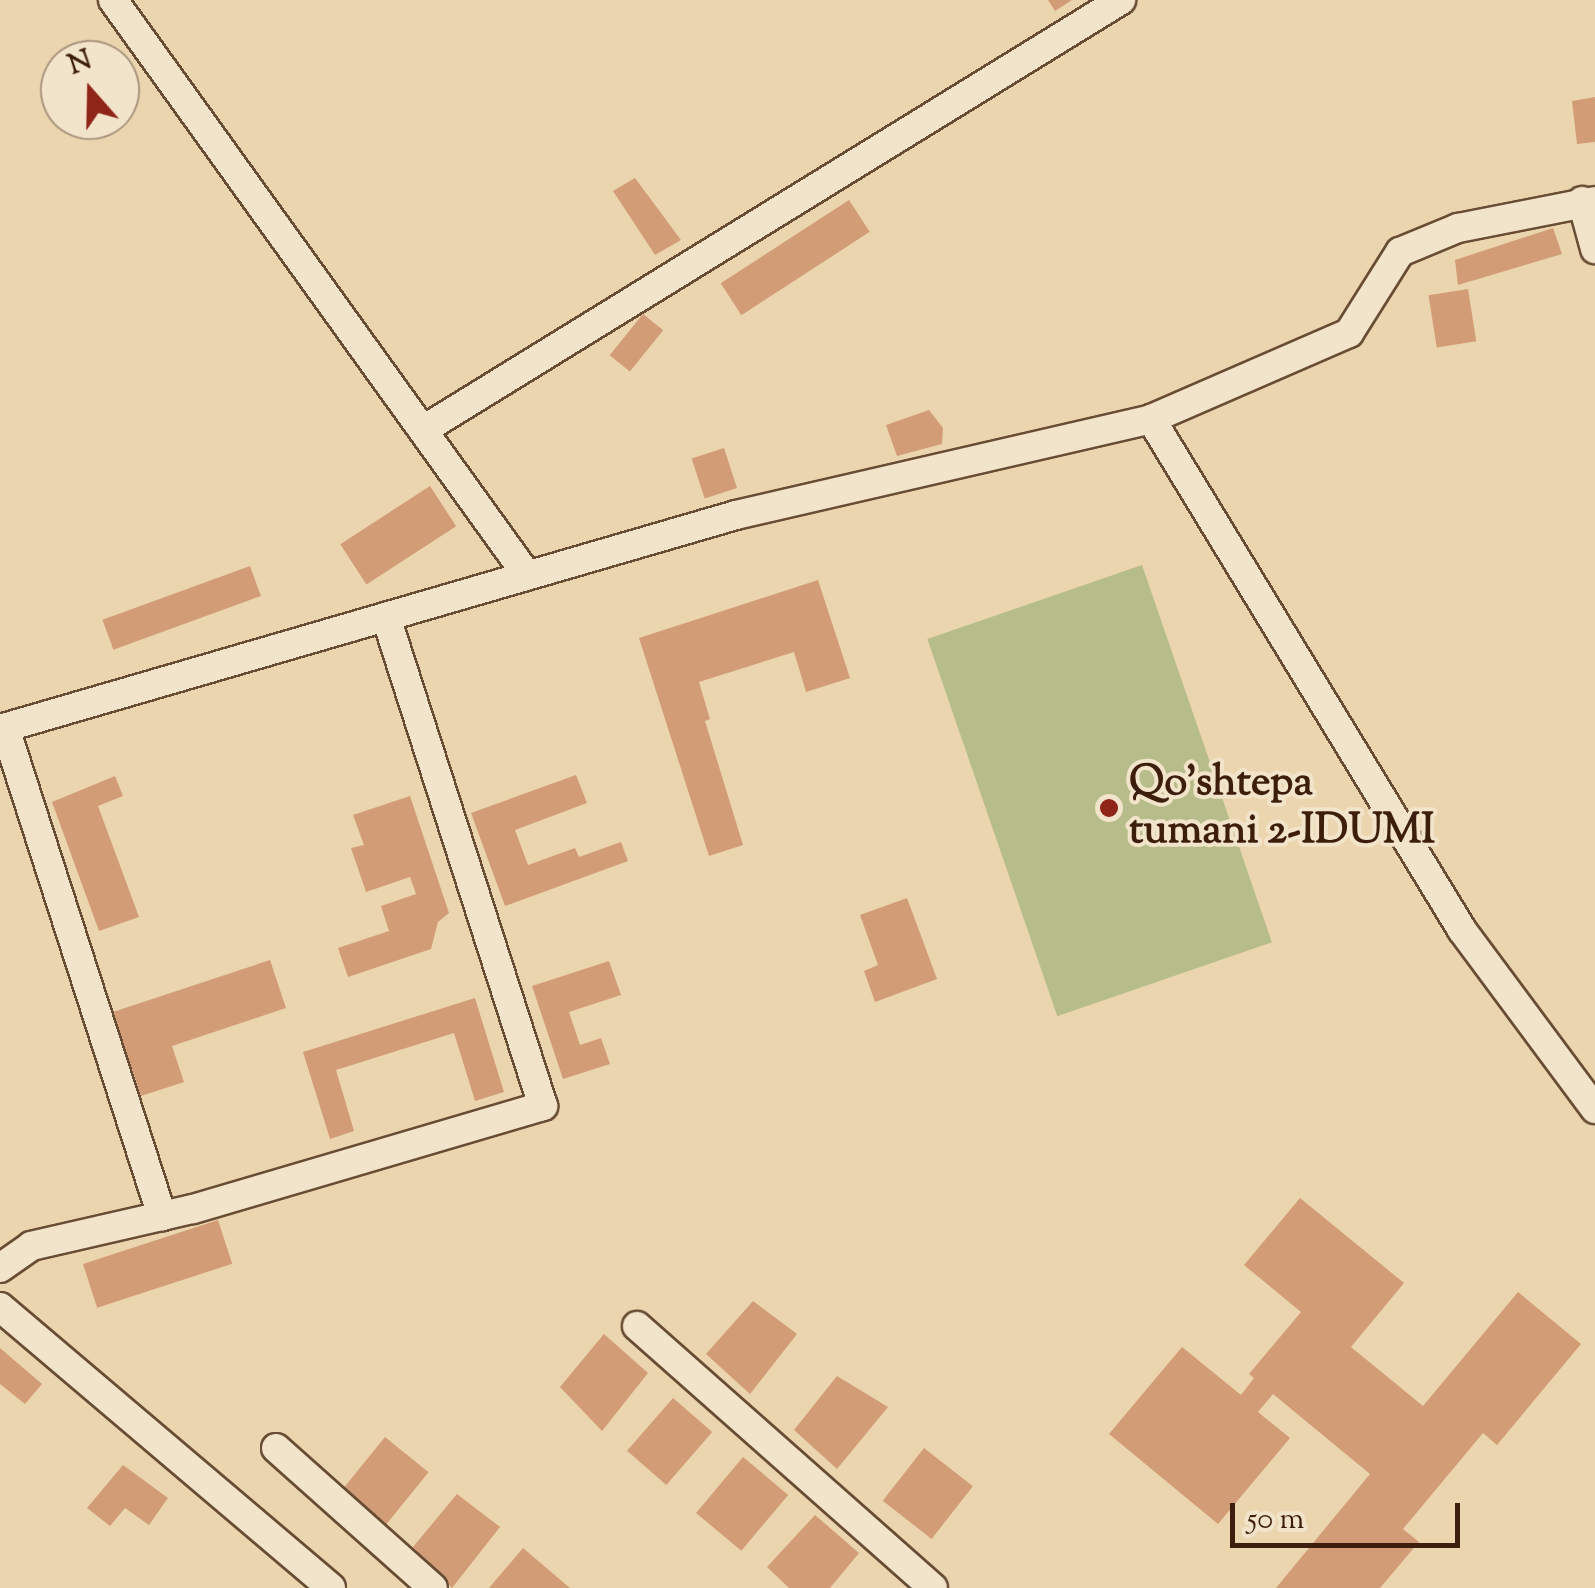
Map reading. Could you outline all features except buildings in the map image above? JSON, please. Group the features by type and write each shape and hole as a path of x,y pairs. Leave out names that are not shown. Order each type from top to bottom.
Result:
{"street":[{"path":"113,0 527,576"},
{"path":"423,430 1122,0"},
{"path":"162,1216 3,729 736,515 1151,420 1349,333 1400,252 1458,228 1588,201 1595,249"},
{"path":"1151,420 1462,930 1595,1109"},
{"path":"0,1268 31,1246 162,1216 543,1106 386,616"},
{"path":"0,1306 331,1588"},
{"path":"638,1326 934,1588"},
{"path":"276,1448 434,1588"}],"green space":[{"path":"1142,565 1272,942 1057,1016 927,639"}],"place":[{"name":"Qo'shtepa tumani 2-IDUMI","path":"1109,808"}]}
